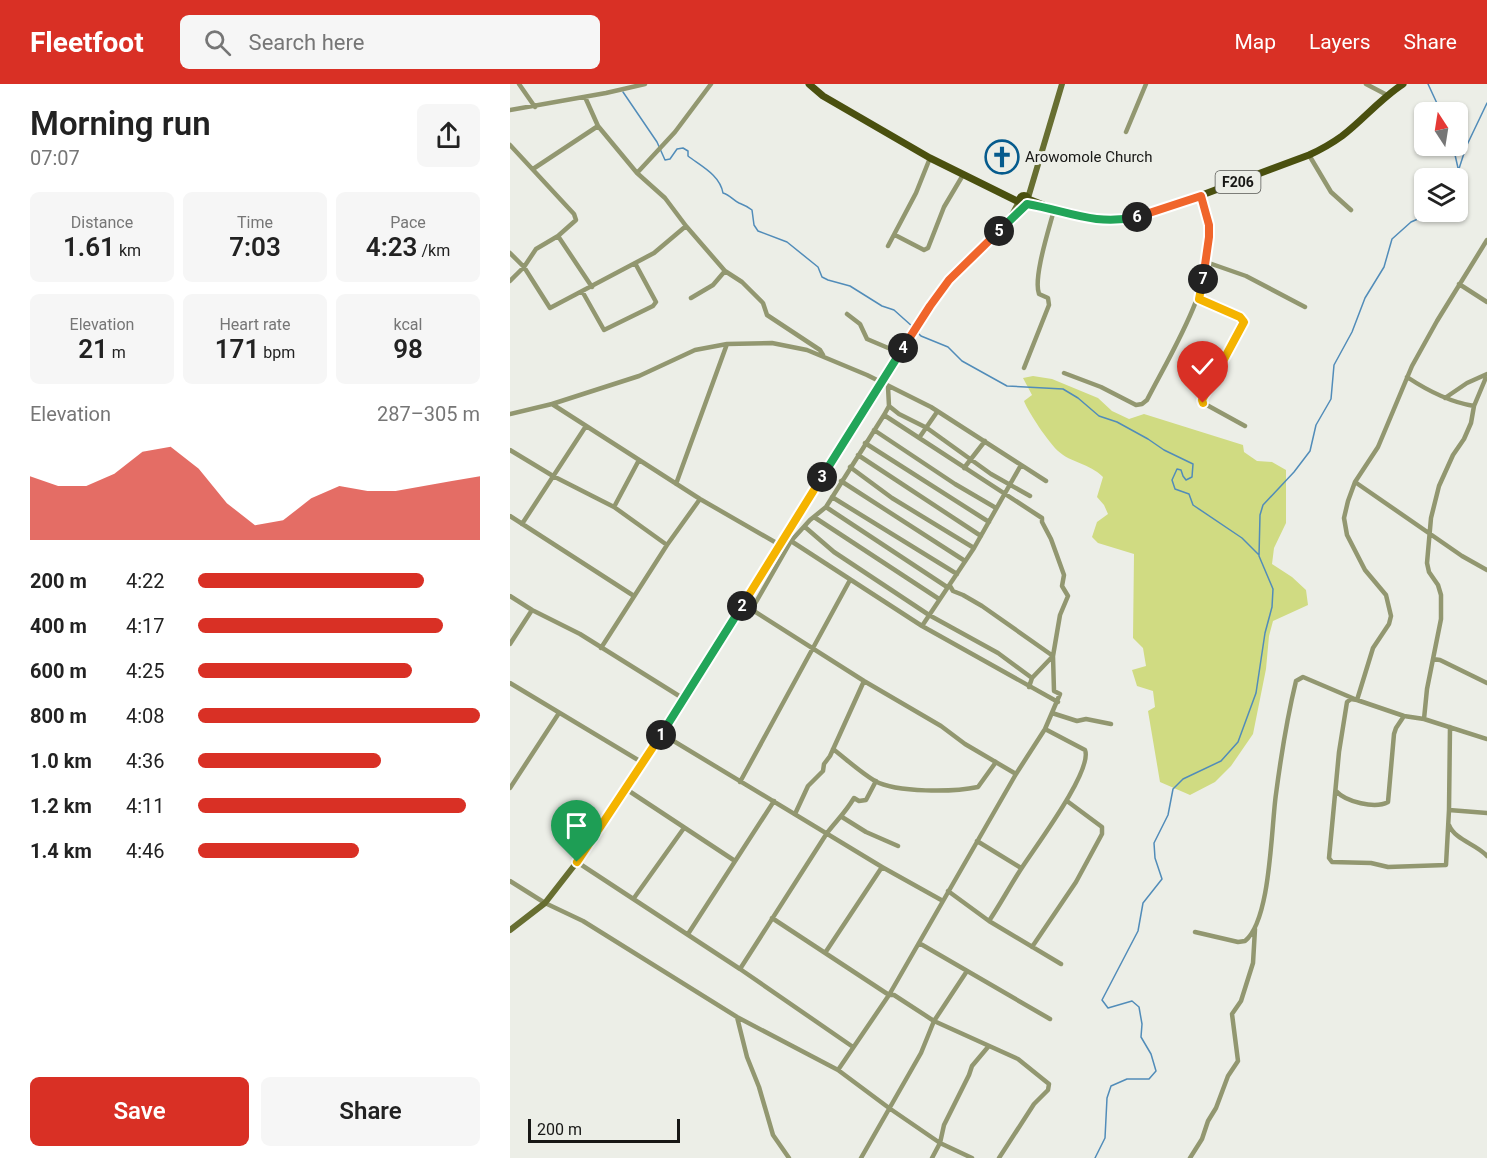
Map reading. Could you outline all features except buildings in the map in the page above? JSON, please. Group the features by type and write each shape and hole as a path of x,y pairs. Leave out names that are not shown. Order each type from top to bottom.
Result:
{"main road":[{"name":"F206","path":"809,84 823,96 930,158 1002,195 1096,220 1118,221 1201,196 1309,155 1341,136 1387,95 1403,84"},
{"path":"510,930 545,903 577,862 627,789 930,306 949,280 1010,218 1024,200 1033,179 1062,84"}],"street":[{"path":"519,84 535,106"},
{"path":"510,110 645,84"},
{"path":"637,173 675,132 711,84"},
{"path":"1126,132 1146,84"},
{"path":"1366,84 1387,95"},
{"path":"585,97 598,126 637,173 664,198 725,272 741,282 763,303 767,315 820,350 826,358"},
{"path":"533,169 598,126"},
{"path":"510,145 576,217 576,220 558,237 536,249 524,267 510,281"},
{"path":"1309,155 1331,192 1351,210"},
{"path":"888,246 916,193 930,158"},
{"path":"895,235 924,250 928,249 944,207 963,175"},
{"path":"1064,373 1101,387 1136,405 1147,400 1199,299 1206,262 1209,225 1201,196"},
{"path":"1024,368 1048,305 1048,298 1039,294 1038,288 1042,253 1052,209"},
{"path":"510,253 524,267 550,308 654,253 686,226"},
{"path":"558,237 592,287"},
{"path":"1357,700 1373,648 1389,624 1391,616 1386,595 1365,570 1347,535 1344,518 1355,482 1378,447 1407,377 1437,321 1487,240"},
{"path":"1206,262 1246,276 1305,307"},
{"path":"582,291 604,330 652,306 656,302 635,263"},
{"path":"691,298 713,285 725,272"},
{"path":"1459,284 1487,302"},
{"path":"1199,299 1243,319 1244,322 1202,400 1205,404 1245,426"},
{"path":"847,314 860,324 867,339 900,353"},
{"path":"510,414 552,404 639,376 695,350 727,344 772,343 807,350 881,383 937,412 1046,481"},
{"path":"676,484 727,344"},
{"path":"1445,398 1467,383 1487,374"},
{"path":"1424,719 1426,689 1441,619 1441,595 1427,563 1431,518 1436,495 1452,455 1464,439 1471,423 1474,406 1487,374"},
{"path":"1407,377 1445,398 1474,406"},
{"path":"752,609 791,541 826,507 884,415 889,406 888,387"},
{"path":"552,404 700,499 780,544"},
{"path":"889,406 899,414 927,428 991,474 1030,496"},
{"path":"919,438 937,412"},
{"path":"838,1070 889,995 1016,774 1045,729 1060,694 1054,691 1053,656 1060,615 1068,596 1062,586 1064,575 1042,518 884,415"},
{"path":"522,524 586,426"},
{"path":"874,430 955,484 996,508"},
{"path":"964,468 985,441"},
{"path":"865,443 989,522"},
{"path":"510,450 553,476 614,507 667,545"},
{"path":"858,455 981,536"},
{"path":"614,507 639,460"},
{"path":"922,626 974,548 1021,465"},
{"path":"850,467 892,498 974,548"},
{"path":"841,481 965,561"},
{"path":"1355,482 1462,556 1487,570"},
{"path":"832,497 957,574"},
{"path":"601,648 667,545 700,499"},
{"path":"826,507 947,587 950,586 953,591 982,606 1053,656"},
{"path":"510,516 634,596"},
{"path":"814,517 939,599"},
{"path":"805,527 834,552 929,615 998,653 1032,678"},
{"path":"791,541 922,626 1058,702"},
{"path":"740,782 850,580"},
{"path":"510,596 532,610 580,634 684,699"},
{"path":"743,604 1016,774"},
{"path":"510,644 532,610"},
{"path":"1029,687 1032,678 1053,656"},
{"path":"1433,659 1440,660 1487,683"},
{"path":"1190,1158 1202,1139 1228,1076 1238,1061 1232,1014 1241,1001 1253,963 1256,929 1272,848 1276,792 1296,681 1304,677 1357,700 1404,716 1424,719 1487,739"},
{"path":"795,814 808,786 824,771 824,764 864,681"},
{"path":"510,683 643,762"},
{"path":"1357,700 1351,699 1347,702 1341,737 1329,858 1336,863 1371,863 1388,867 1446,865 1450,728"},
{"path":"510,788 559,713"},
{"path":"1052,713 1077,721 1086,719 1111,724"},
{"path":"1336,791 1341,797 1358,803 1384,804 1388,802 1394,734 1404,716"},
{"path":"989,921 1067,801 1087,756 1081,747 1045,729"},
{"path":"662,734 942,901"},
{"path":"833,749 876,782 920,790 969,789 982,784 996,762"},
{"path":"740,969 827,833 842,817 854,798 859,801 866,800 876,782"},
{"path":"627,789 735,861"},
{"path":"1334,801 1341,797"},
{"path":"688,934 774,801"},
{"path":"1032,947 1076,882 1102,834 1102,827 1067,801"},
{"path":"1449,810 1487,813"},
{"path":"842,817 866,832 898,846"},
{"path":"1448,823 1454,834 1481,849 1487,856"},
{"path":"634,898 684,828"},
{"path":"977,842 1022,868"},
{"path":"577,862 688,934 853,1047"},
{"path":"825,952 882,867"},
{"path":"510,881 545,903 583,921 737,1017 838,1070 940,1143 972,1158"},
{"path":"948,891 989,921 1061,964"},
{"path":"772,918 889,995 894,994 934,1021 1023,1063 1049,1084 1050,1087 1034,1104 999,1158"},
{"path":"1196,932 1238,942 1245,941 1256,929"},
{"path":"919,943 1050,1019"},
{"path":"861,1158 921,1053 934,1021 967,971"},
{"path":"737,1017 747,1057 769,1116 773,1135 789,1158"},
{"path":"932,1158 940,1143 944,1125 972,1066 988,1047"}],"green space":[{"path":"1033,376 1052,379 1098,398 1112,411 1129,419 1144,414 1243,445 1244,452 1257,461 1272,462 1286,470 1286,523 1274,548 1272,564 1292,577 1306,590 1308,605 1273,621 1253,734 1231,766 1215,782 1190,795 1160,782 1148,711 1155,707 1153,691 1137,686 1132,670 1146,666 1143,648 1133,638 1134,554 1098,543 1092,537 1097,522 1108,514 1097,497 1103,477 1098,472 1063,455 1039,427 1024,401 1032,395 1023,378"}],"waterway":[{"path":"1428,84 1436,102"},
{"path":"623,92 657,142 665,160 670,159 677,149 683,148 688,151 688,156 714,176 723,193 752,210 754,225 758,231 787,242 818,267 822,277 850,286 882,306 894,310 913,327"},
{"path":"1459,168 1466,147 1487,103"},
{"path":"1455,156 1458,168"},
{"path":"1095,1158 1105,1138 1107,1098 1111,1086 1127,1079 1149,1079 1156,1071 1151,1054 1141,1037 1142,1024 1139,1007 1132,1001 1108,1008 1102,1000 1138,931 1143,903 1162,879 1155,858 1154,843 1168,815 1173,789 1183,779 1221,761 1238,742 1256,693 1265,633 1272,607 1273,589 1259,556 1260,515 1263,505 1310,451 1316,425 1331,399 1334,365 1352,332 1365,298 1384,267 1392,239 1414,221"},
{"path":"916,331 921,336 948,347 962,361 1007,386 1063,389 1078,398 1099,416 1117,422 1193,464 1192,477 1186,480 1181,470 1177,469 1172,480 1175,489 1189,494 1193,505 1242,538 1259,555"}],"place":[{"name":"Arowomole Church","path":"1002,157"}],"route":[{"path":"577,862 627,789 930,306 970,257 1025,205 1051,208 1096,220 1118,221 1139,217 1201,196 1209,225 1209,237 1199,299 1240,317 1244,322 1202,400 1203,403"}]}
